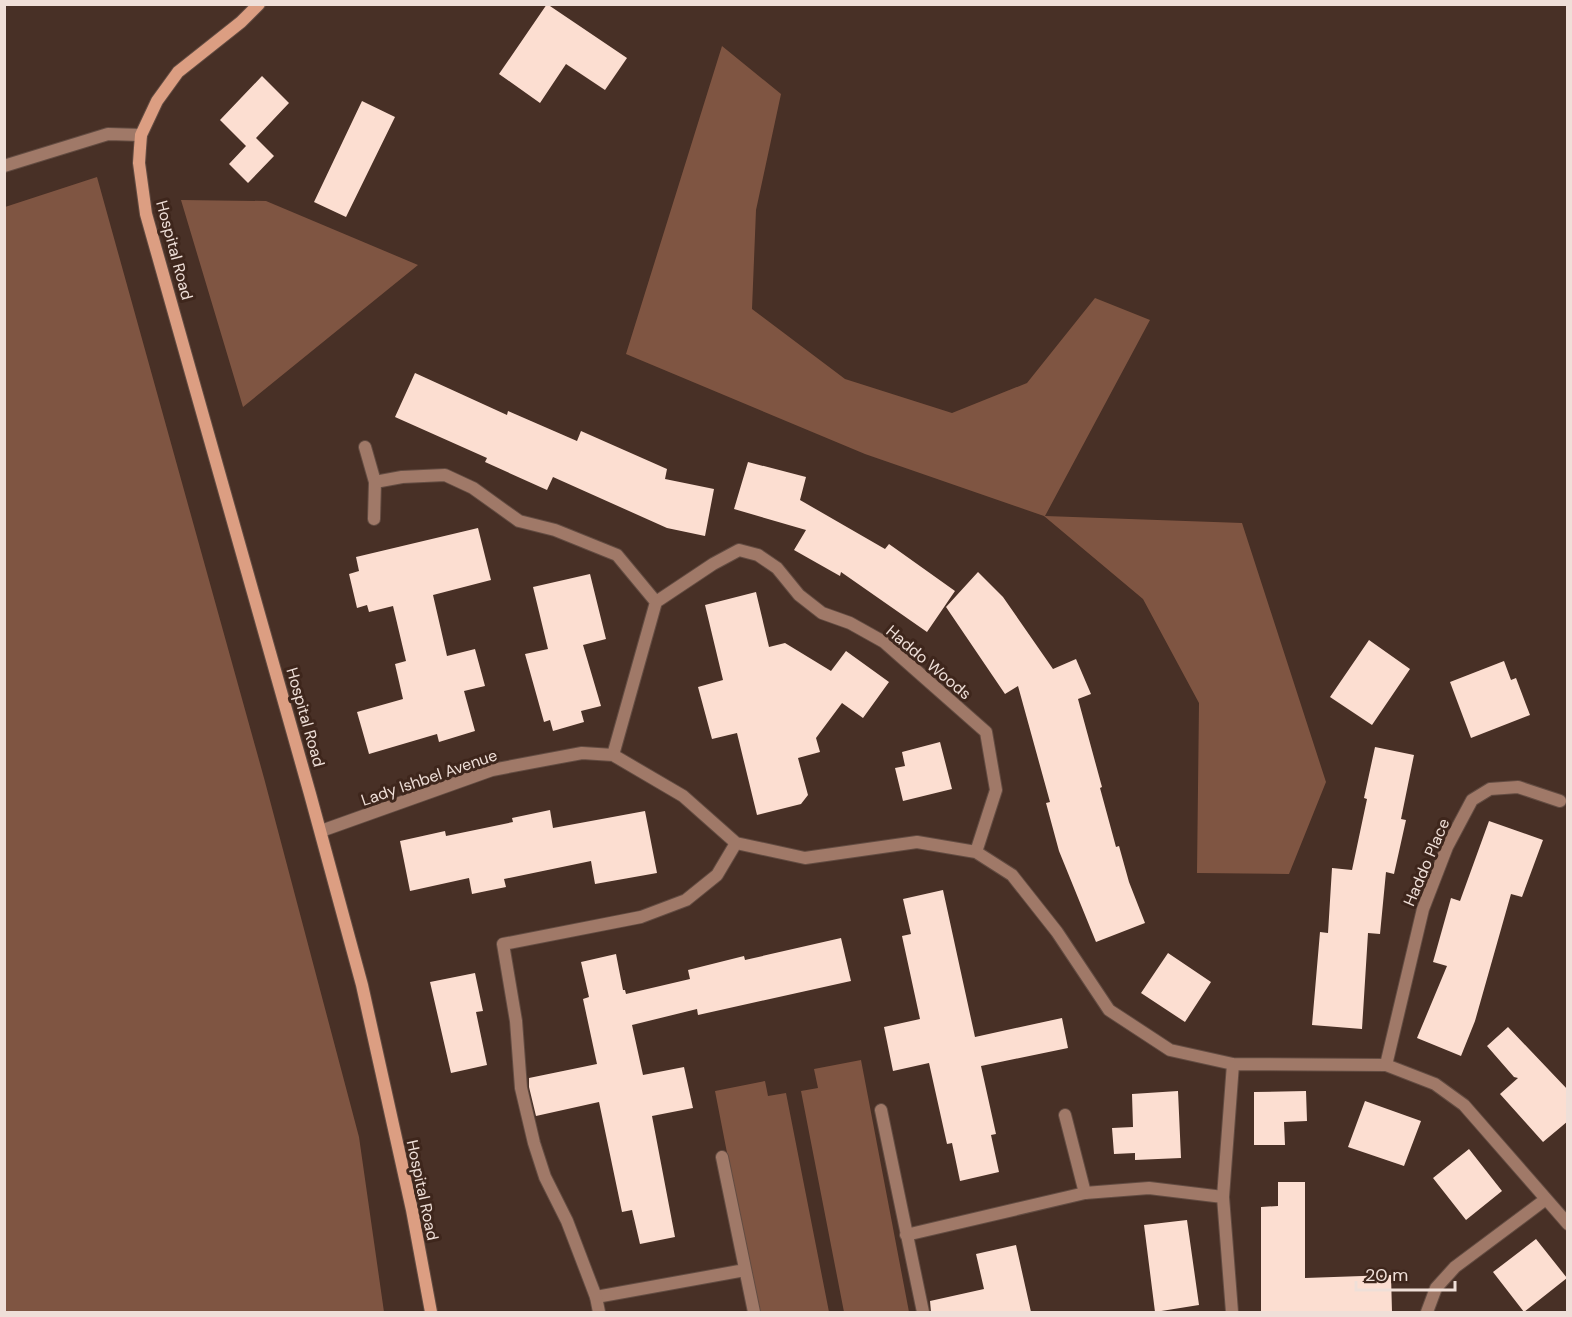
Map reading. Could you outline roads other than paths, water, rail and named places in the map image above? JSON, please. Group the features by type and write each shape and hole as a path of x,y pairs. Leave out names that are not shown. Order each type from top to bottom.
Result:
{"main road":[{"path":"141,135 157,101 178,72 241,22 259,4"},
{"name":"Hospital Road","path":"141,135 139,163 146,214 321,831 362,985 412,1210 430,1312"}],"street":[{"path":"4,166 108,134 141,135"},
{"path":"365,447 375,482 374,519"},
{"path":"375,482 402,477 445,475 473,488 519,521 555,530 617,555 656,602 613,755"},
{"name":"Haddo Woods","path":"656,602 713,564 739,550 758,555 777,568 800,595 822,612 850,623 884,642 986,732 996,790 976,852"},
{"name":"Lady Ishbel Avenue","path":"321,831 492,770 582,753 613,755 683,795 736,843"},
{"name":"Haddo Place","path":"1386,1065 1423,909 1448,847 1472,800 1490,789 1518,787 1560,801"},
{"path":"600,1312 567,1221 545,1177 534,1143 520,1088 516,1021 503,944 641,917 686,900 717,875 736,843 806,858 917,842 976,852 1012,875 1057,932 1109,1010 1170,1050 1233,1064 1386,1065 1435,1084 1464,1105 1568,1224"},
{"path":"1232,1312 1223,1197 1233,1064"},
{"path":"881,1110 923,1312"},
{"path":"1065,1115 1085,1193"},
{"path":"722,1157 754,1312"},
{"path":"906,1234 1085,1193 1149,1188 1223,1197"},
{"path":"1427,1312 1436,1288 1455,1268 1546,1199"},
{"path":"596,1297 745,1270"}]}
